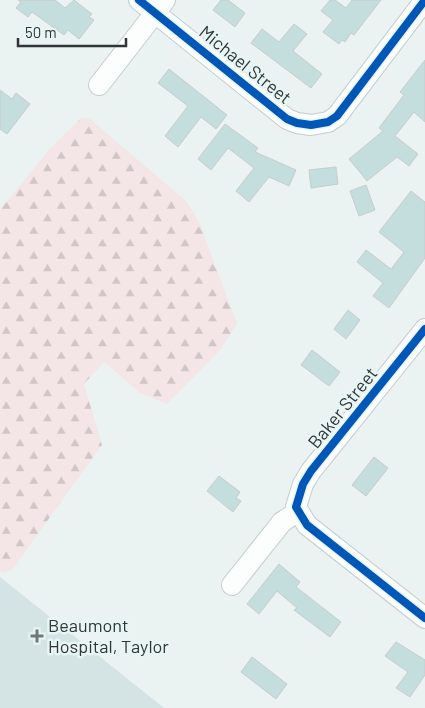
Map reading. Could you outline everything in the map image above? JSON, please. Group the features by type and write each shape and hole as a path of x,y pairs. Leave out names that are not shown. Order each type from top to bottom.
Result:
{"street":[{"name":"Michael Street","path":"139,0 160,6 287,118 297,123 311,125 328,122 343,110 367,74 425,0"},
{"path":"99,85 160,6"},
{"name":"Baker Street","path":"297,512 298,498 311,471 422,338"},
{"path":"232,586 282,522 297,512 307,525 425,618"}],"shaded area":[{"name":"Beaumont Hospital, Taylor","path":"0,577 164,708 0,708"}],"green space":[{"path":"81,118 90,119 186,201 199,222 237,324 220,350 167,404 140,393 104,362 84,384 102,445 12,570 2,573 0,571 0,210 49,150"}],"building":[{"path":"18,0 55,0 65,8 74,0 92,14 89,17 94,20 79,39 68,30 64,35 32,12 28,17 16,8 21,2"},
{"path":"221,0 228,0 245,13 235,27 213,10"},
{"path":"330,0 335,0 346,8 352,0 381,0 354,35 351,33 345,42 342,40 339,44 323,32 333,20 321,11"},
{"path":"294,24 307,34 293,51 322,74 311,88 251,43 262,29 279,42"},
{"path":"425,60 425,122 414,112 395,136 418,154 409,166 397,157 367,181 349,159 383,131 379,128 404,95 400,92"},
{"path":"169,69 227,115 216,129 201,117 178,147 165,136 188,106 158,83"},
{"path":"0,90 12,99 16,93 30,104 7,134 0,129"},
{"path":"225,124 258,148 255,152 296,170 289,186 269,177 249,202 236,191 254,168 228,148 211,170 198,159"},
{"path":"336,167 338,184 311,188 309,170"},
{"path":"366,185 375,210 359,216 350,191"},
{"path":"411,191 425,202 425,258 389,308 373,296 383,283 357,262 366,250 391,269 404,252 379,232"},
{"path":"348,310 360,320 346,339 334,329"},
{"path":"312,350 340,372 329,386 301,365"},
{"path":"374,457 388,468 366,496 352,485"},
{"path":"219,476 240,492 236,498 241,501 233,512 207,491"},
{"path":"279,564 300,582 296,587 341,622 330,637 294,610 297,608 277,591 259,614 247,604"},
{"path":"396,642 425,660 425,675 410,697 396,688 408,672 385,656"},
{"path":"252,657 287,684 276,699 241,672"}],"cycle path":[{"path":"139,0 287,119 311,125 328,122 337,116 425,0"},
{"path":"425,329 311,471 303,484 296,507 307,525 425,618"}],"place":[{"name":"Beaumont Hospital, Taylor","path":"37,636"}]}
